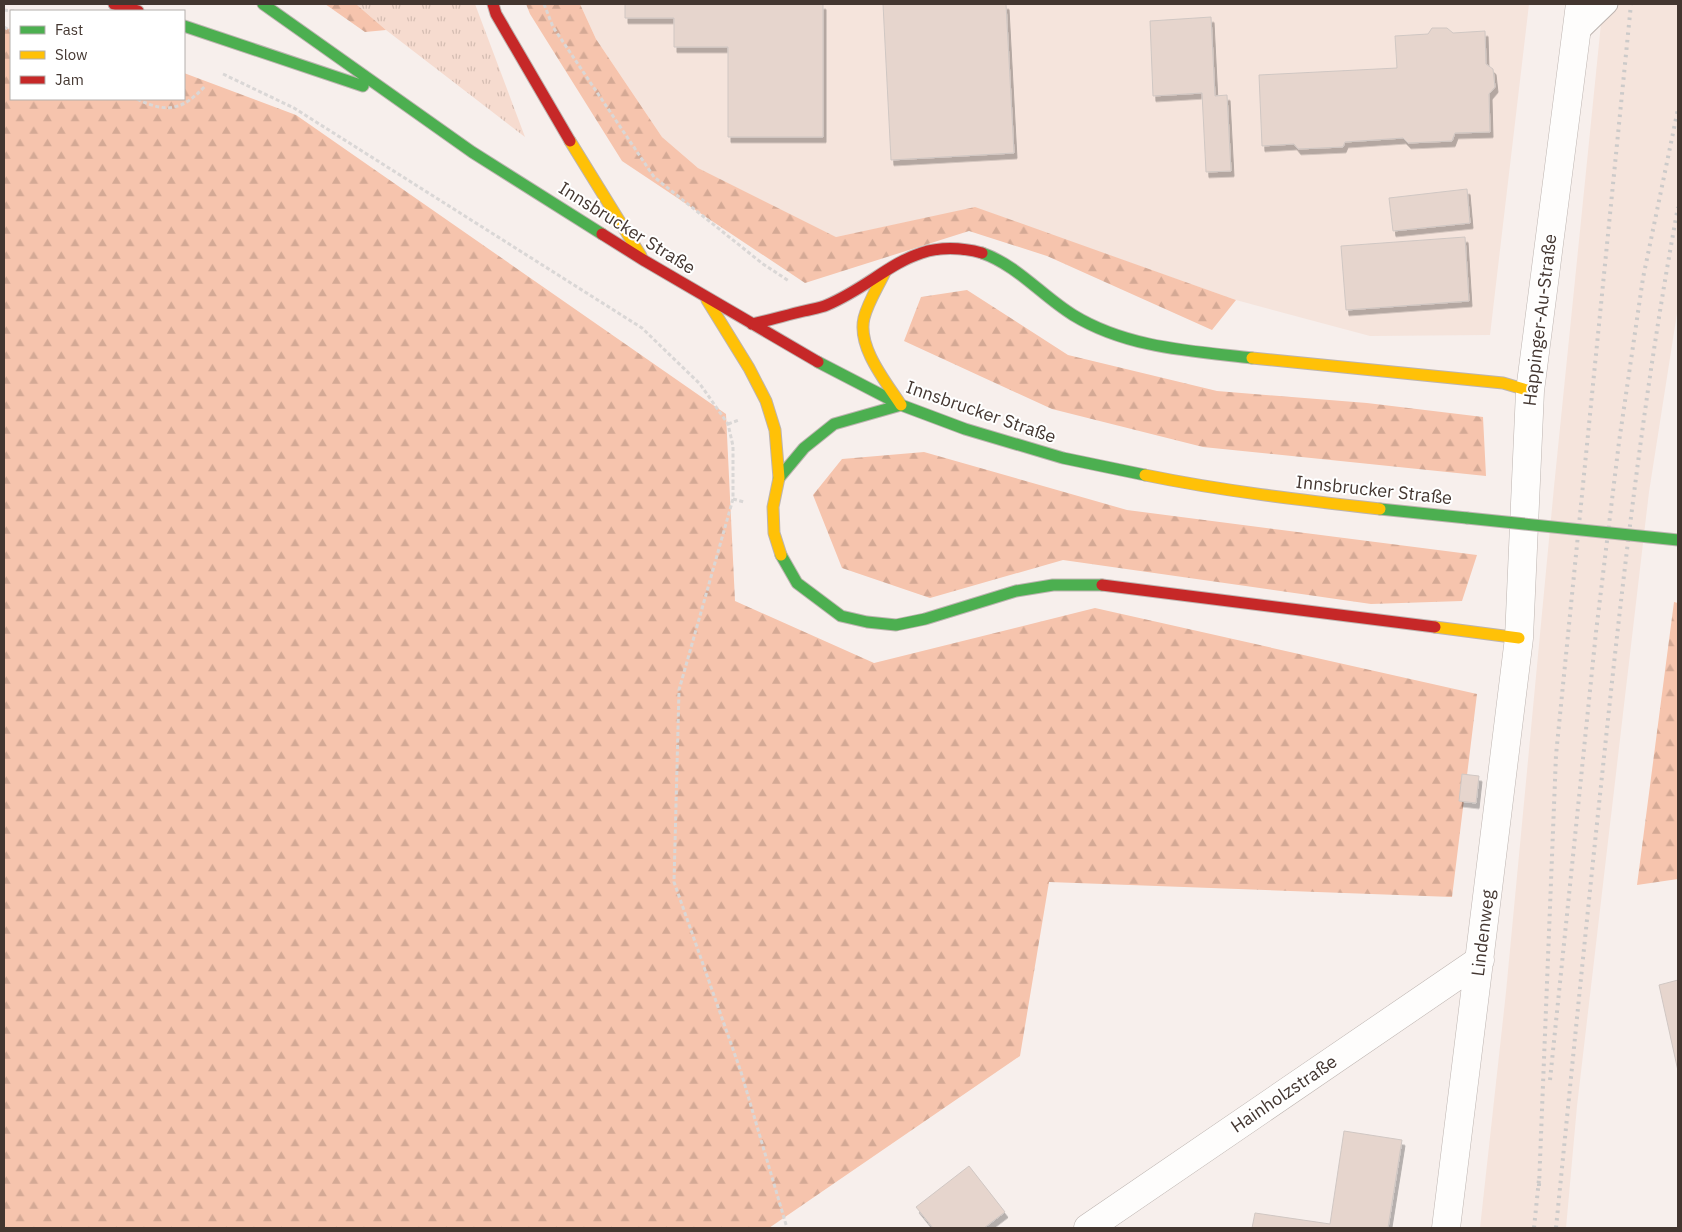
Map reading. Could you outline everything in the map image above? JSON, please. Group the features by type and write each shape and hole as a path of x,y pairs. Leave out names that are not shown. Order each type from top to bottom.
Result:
{"main road":[{"path":"114,4 135,10"},
{"name":"Innsbrucker Straße","path":"263,4 472,152 645,261 813,360 901,405 965,429 1063,458 1188,484 1316,502 1678,540"},
{"path":"493,4 496,14 554,115 645,261"},
{"path":"185,26 388,94"},
{"path":"752,324 827,306 902,260 924,251 946,248 967,249 984,252 1000,261 1072,315 1127,340 1159,348 1504,383 1530,391"},
{"path":"779,478 804,448 834,424 901,405 868,352 862,326 868,308 885,272"},
{"path":"705,297 749,368 766,401 775,430 779,478 773,507 774,533 781,557 797,583 841,616 867,622 896,625 926,619 1016,591 1053,586 1092,584 1519,638"}],"street":[{"name":"Happinger-Au-Straße","path":"1519,638 1530,391 1580,4"},
{"name":"Lindenweg","path":"1446,1228 1519,638"},
{"name":"Hainholzstraße","path":"1088,1228 1480,960"}],"lane":[{"path":"1576,35 1608,4"}],"path":[{"path":"544,4 553,27 654,177 763,264 827,306"},
{"path":"218,72 294,108 642,328 700,384 728,424 733,446 732,500 679,690 674,882 741,1072 787,1228"},
{"path":"139,100 153,106 176,108 193,99 206,85"}],"shaded area":[{"path":"580,4 1529,4 1490,335 1370,336 1236,300 975,208 836,237 698,168 662,137 596,39"},
{"path":"1603,4 1678,4 1678,307 1649,492 1577,1106 1566,1228 1480,1228 1506,992 1554,487"}],"green space":[{"path":"325,4 356,4 386,30 365,32"},
{"path":"356,4 475,4 525,137 386,30"},
{"path":"526,4 580,4 596,39 662,137 698,168 836,237 975,207 1236,300 1212,330 1047,256 969,231 805,283 622,161 530,14"},
{"path":"4,28 10,29 10,100 185,100 185,73 296,115 726,414 735,601 874,663 1095,608 1477,694 1452,897 1049,882 1020,1056 769,1228 4,1228"},
{"path":"967,290 1068,355 1217,391 1367,403 1483,417 1486,476 1203,447 1052,409 904,341 921,297"},
{"path":"924,452 1127,510 1477,555 1462,601 1371,604 1063,560 930,598 842,568 813,495 842,459"},
{"path":"1674,602 1678,603 1678,879 1637,885"}],"building":[{"path":"625,4 823,4 823,137 728,137 728,47 674,47 674,18 625,18"},
{"path":"883,4 1006,4 1014,153 891,160"},
{"path":"1211,17 1215,96 1227,95 1231,171 1206,172 1202,93 1153,96 1150,21"},
{"path":"1432,28 1447,28 1453,33 1485,31 1486,64 1493,69 1495,87 1489,94 1490,132 1455,133 1452,141 1408,143 1403,138 1345,142 1343,147 1298,149 1294,144 1262,146 1259,75 1397,68 1395,36 1428,34"},
{"path":"1467,189 1470,223 1393,231 1389,198"},
{"path":"1465,237 1469,301 1346,310 1341,246"},
{"path":"1462,774 1479,776 1476,803 1459,801"},
{"path":"1678,980 1678,1071 1659,985"},
{"path":"1344,1131 1402,1140 1388,1228 1252,1228 1255,1213 1330,1224"},
{"path":"969,1166 1005,1212 984,1228 933,1228 916,1207"}],"railway":[{"path":"1539,1186 1556,755 1631,4"},
{"path":"1550,1080 1596,632 1619,442 1643,278 1678,109"},
{"path":"1556,1228 1596,832 1626,562 1654,348 1678,207"},
{"path":"1534,1228 1539,1179"}],"traffic: fast":[{"path":"263,4 472,152 602,234"},
{"path":"185,26 363,86"},
{"path":"982,253 1007,265 1073,315 1115,335 1183,350 1252,358"},
{"path":"818,362 901,405 965,429 1063,458 1145,475"},
{"path":"779,478 804,448 834,424 901,405"},
{"path":"1380,509 1467,518"},
{"path":"1467,518 1678,540"},
{"path":"781,555 797,583 841,616 867,622 896,625 925,619 1016,591 1053,585 1102,585"}],"traffic: slow":[{"path":"570,141 641,256"},
{"path":"885,272 868,306 863,329 865,341 874,364 901,405"},
{"path":"707,300 749,368 766,401 775,430 779,478 773,507 774,533 781,555"},
{"path":"1252,358 1503,383 1530,391"},
{"path":"1145,475 1291,499 1380,509"},
{"path":"1435,627 1519,638"}],"traffic: jam":[{"path":"114,4 135,10"},
{"path":"493,4 496,14 570,141"},
{"path":"602,234 818,362"},
{"path":"752,324 827,305 848,295 900,262 917,255 936,250 957,249 982,253"},
{"path":"1102,585 1435,627"}]}
